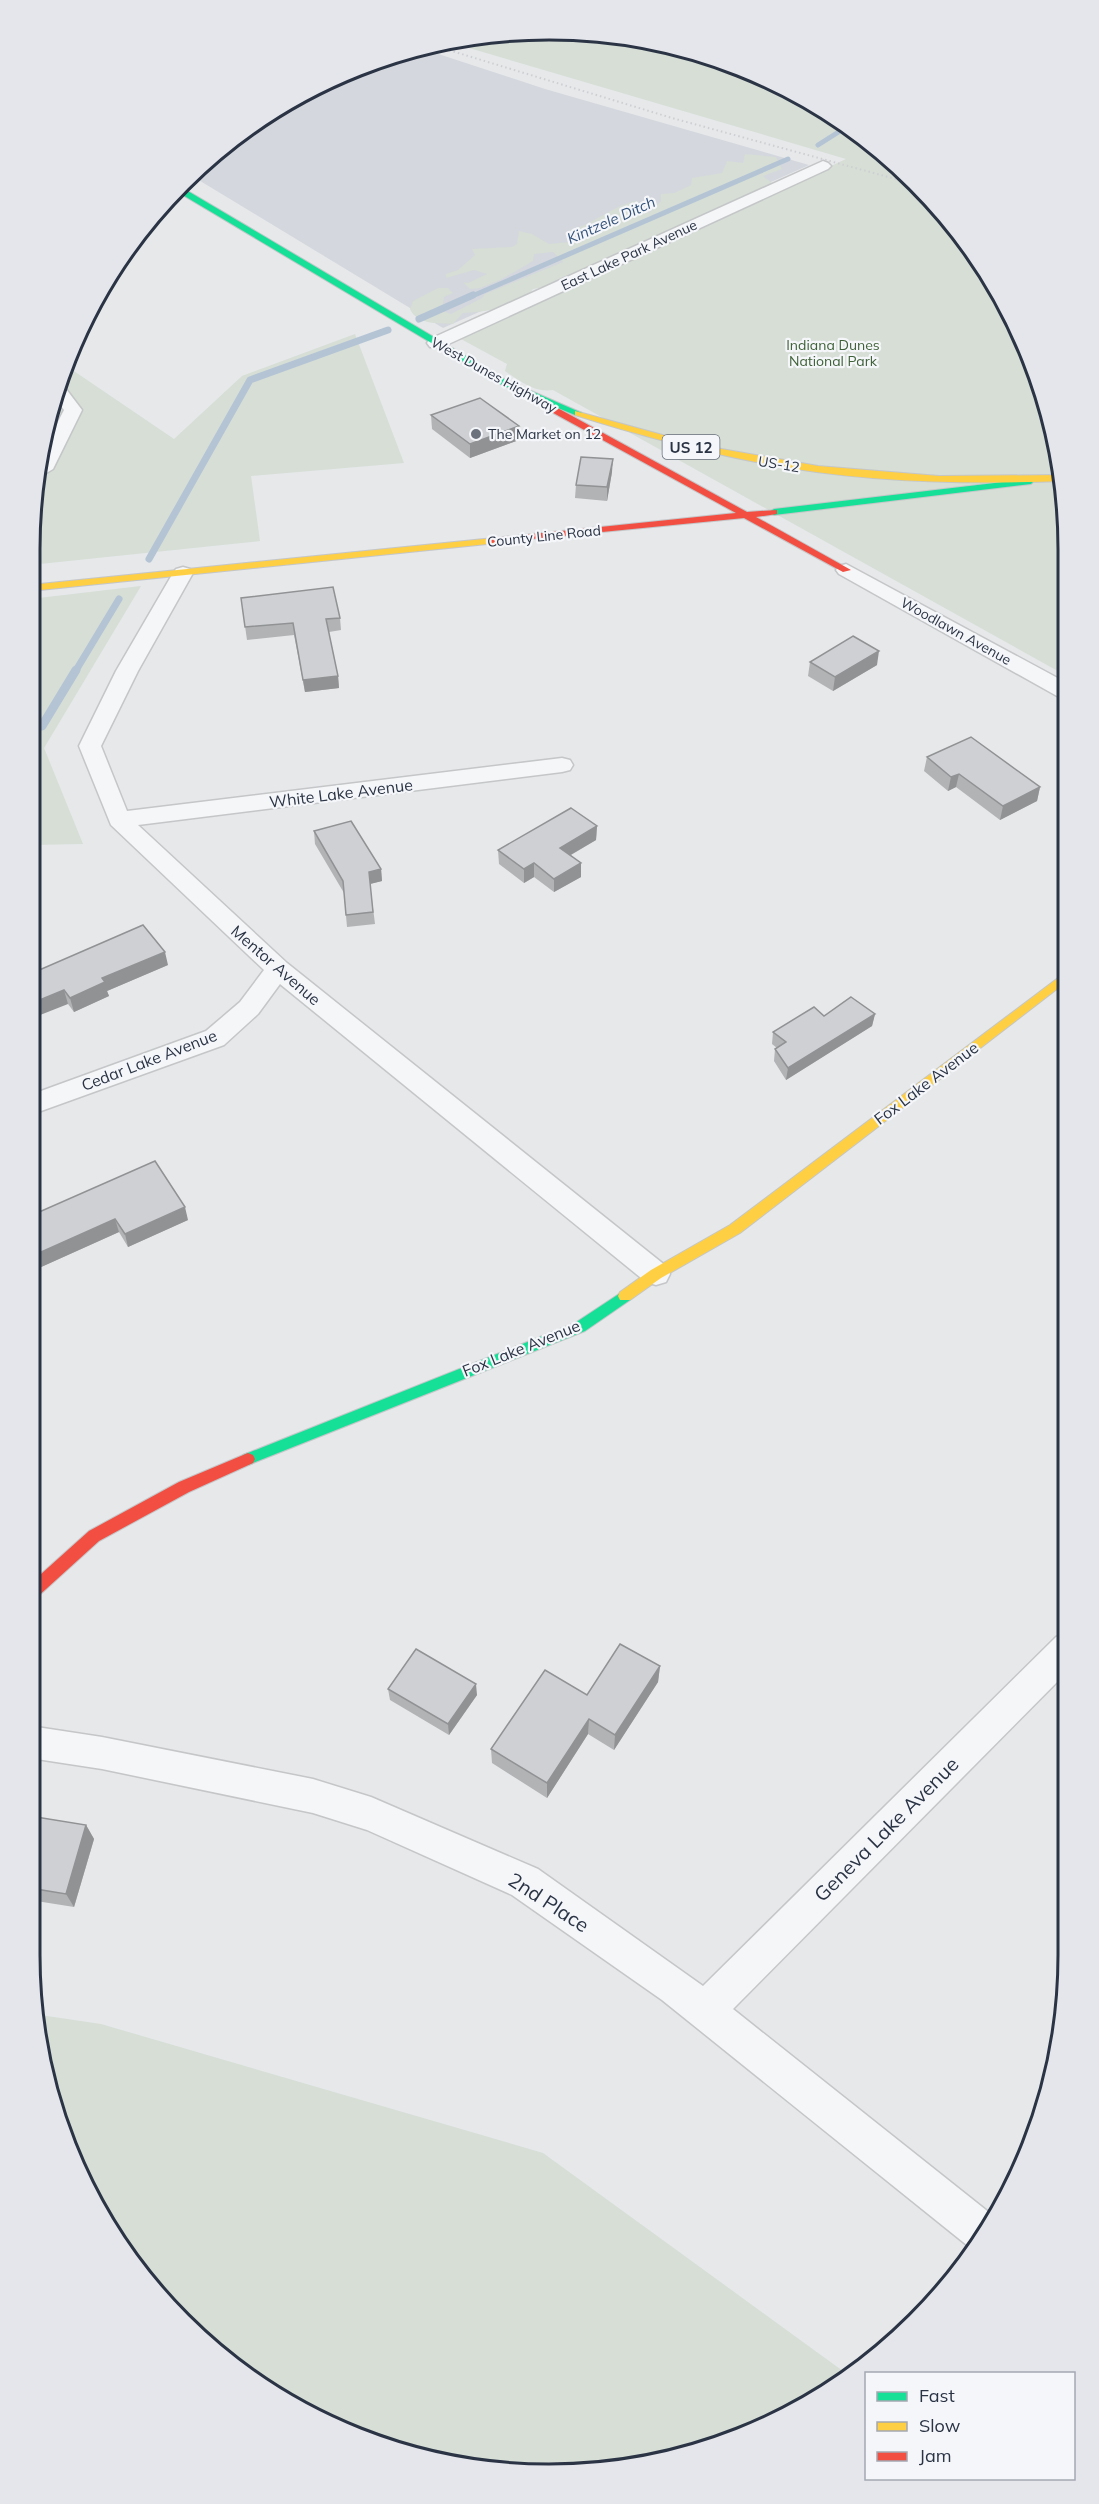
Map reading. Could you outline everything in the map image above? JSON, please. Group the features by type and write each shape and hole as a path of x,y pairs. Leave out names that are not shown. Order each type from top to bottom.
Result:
{"street":[{"name":"East Lake Park Avenue","path":"436,343 823,166"},
{"name":"West Dunes Highway","path":"186,194 505,383 846,570"},
{"name":"US-12","path":"505,383 559,407 626,430 695,448 775,464 932,480 1053,478"},
{"path":"49,458 74,410 64,398"},
{"name":"County Line Road","path":"40,587 744,515 1053,479"},
{"name":"Woodlawn Avenue","path":"846,570 1058,688"},
{"name":"Mentor Avenue","path":"183,573 128,671 90,746 119,820 278,969 656,1274"},
{"name":"White Lake Avenue","path":"119,820 562,765"},
{"name":"Cedar Lake Avenue","path":"40,1101 215,1038 249,1008 278,969"},
{"name":"Fox Lake Avenue","path":"40,1585 94,1536 184,1487 254,1456 580,1327 656,1274 735,1229 1058,982"},
{"name":"Geneva Lake Avenue","path":"704,2011 1058,1658"},
{"name":"2nd Place","path":"40,1744 102,1753 313,1796 371,1814 525,1882 675,1987 978,2229"}],"shaded area":[{"path":"436,53 545,89 809,165 443,328 200,181 267,126 324,93 386,68"}],"green space":[{"name":"Indiana Dunes National Park","path":"550,40 616,45 681,58 744,79 775,93 832,126 885,167 932,214 973,267 1006,324 1020,355 1041,418 1049,450 1057,516 1058,671 553,390 540,390 522,382 505,371 507,364 461,339 496,323 498,318 550,286 533,289 519,301 501,308 463,313 453,324 423,321 410,309 413,301 438,288 448,288 453,293 444,297 443,304 438,309 451,314 482,298 485,294 563,262 553,252 534,254 533,261 500,280 480,288 470,289 463,282 468,283 487,274 474,270 446,278 446,274 458,270 475,255 472,249 512,247 517,244 519,231 532,234 549,244 570,242 570,230 636,201 649,213 661,201 661,194 674,193 691,185 692,178 722,173 727,161 743,163 745,154 776,157 782,169 763,176 773,184 733,202 810,176 846,159 467,47"},
{"path":"355,334 404,463 251,476 260,541 40,564 42,516 50,450 73,371 174,439 242,376"},
{"path":"141,586 44,748 83,844 40,845 40,598"},
{"path":"45,2016 101,2024 543,2153 842,2370 804,2395 744,2425 681,2446 616,2459 550,2464 483,2459 418,2446 355,2425 295,2395 240,2358 190,2314 146,2264 109,2209 79,2149 58,2086 50,2054"}],"building":[{"path":"480,398 519,426 470,444 431,415"},
{"path":"581,457 613,459 607,487 576,485"},
{"path":"333,587 340,618 326,619 338,676 303,680 293,623 245,627 241,598"},
{"path":"853,636 879,651 835,677 810,662"},
{"path":"971,737 1040,787 1003,806 959,774 951,777 927,757"},
{"path":"571,808 597,826 560,848 581,863 554,879 534,863 524,869 498,850"},
{"path":"351,821 381,869 369,872 373,912 346,915 343,881 314,831"},
{"path":"143,925 165,952 102,978 105,982 70,998 64,990 40,1000 40,970"},
{"path":"851,997 875,1014 788,1068 775,1049 786,1042 773,1032 814,1007 824,1016"},
{"path":"155,1161 185,1207 125,1234 115,1219 40,1253 40,1212"},
{"path":"620,1644 660,1666 615,1735 589,1719 547,1783 491,1749 545,1670 587,1695"},
{"path":"416,1649 476,1684 448,1724 388,1689"},
{"path":"40,1818 86,1825 66,1894 40,1890"}],"waterway":[{"name":"Kintzele Ditch","path":"818,145 839,131"},
{"name":"Kintzele Ditch","path":"470,297 788,159"},
{"name":"Kintzele Ditch","path":"419,319 473,295"},
{"path":"149,559 250,380 388,330"},
{"path":"75,672 119,599"},
{"path":"40,726 76,670"}],"railway":[{"path":"449,50 672,118 898,180"}],"traffic: fast":[{"path":"186,194 505,383 578,413"},
{"path":"774,512 1028,482"},
{"path":"248,1459 580,1327 625,1296"}],"traffic: slow":[{"path":"578,413 638,432 698,447 758,460 818,469 939,479 1053,478"},
{"path":"40,587 494,541"},
{"path":"625,1296 656,1274 735,1229 1058,982"}],"traffic: jam":[{"path":"529,396 846,570"},
{"path":"494,541 774,512"},
{"path":"40,1585 94,1536 184,1487 248,1459"}],"place":[{"name":"The Market on 12","path":"476,434"}]}
